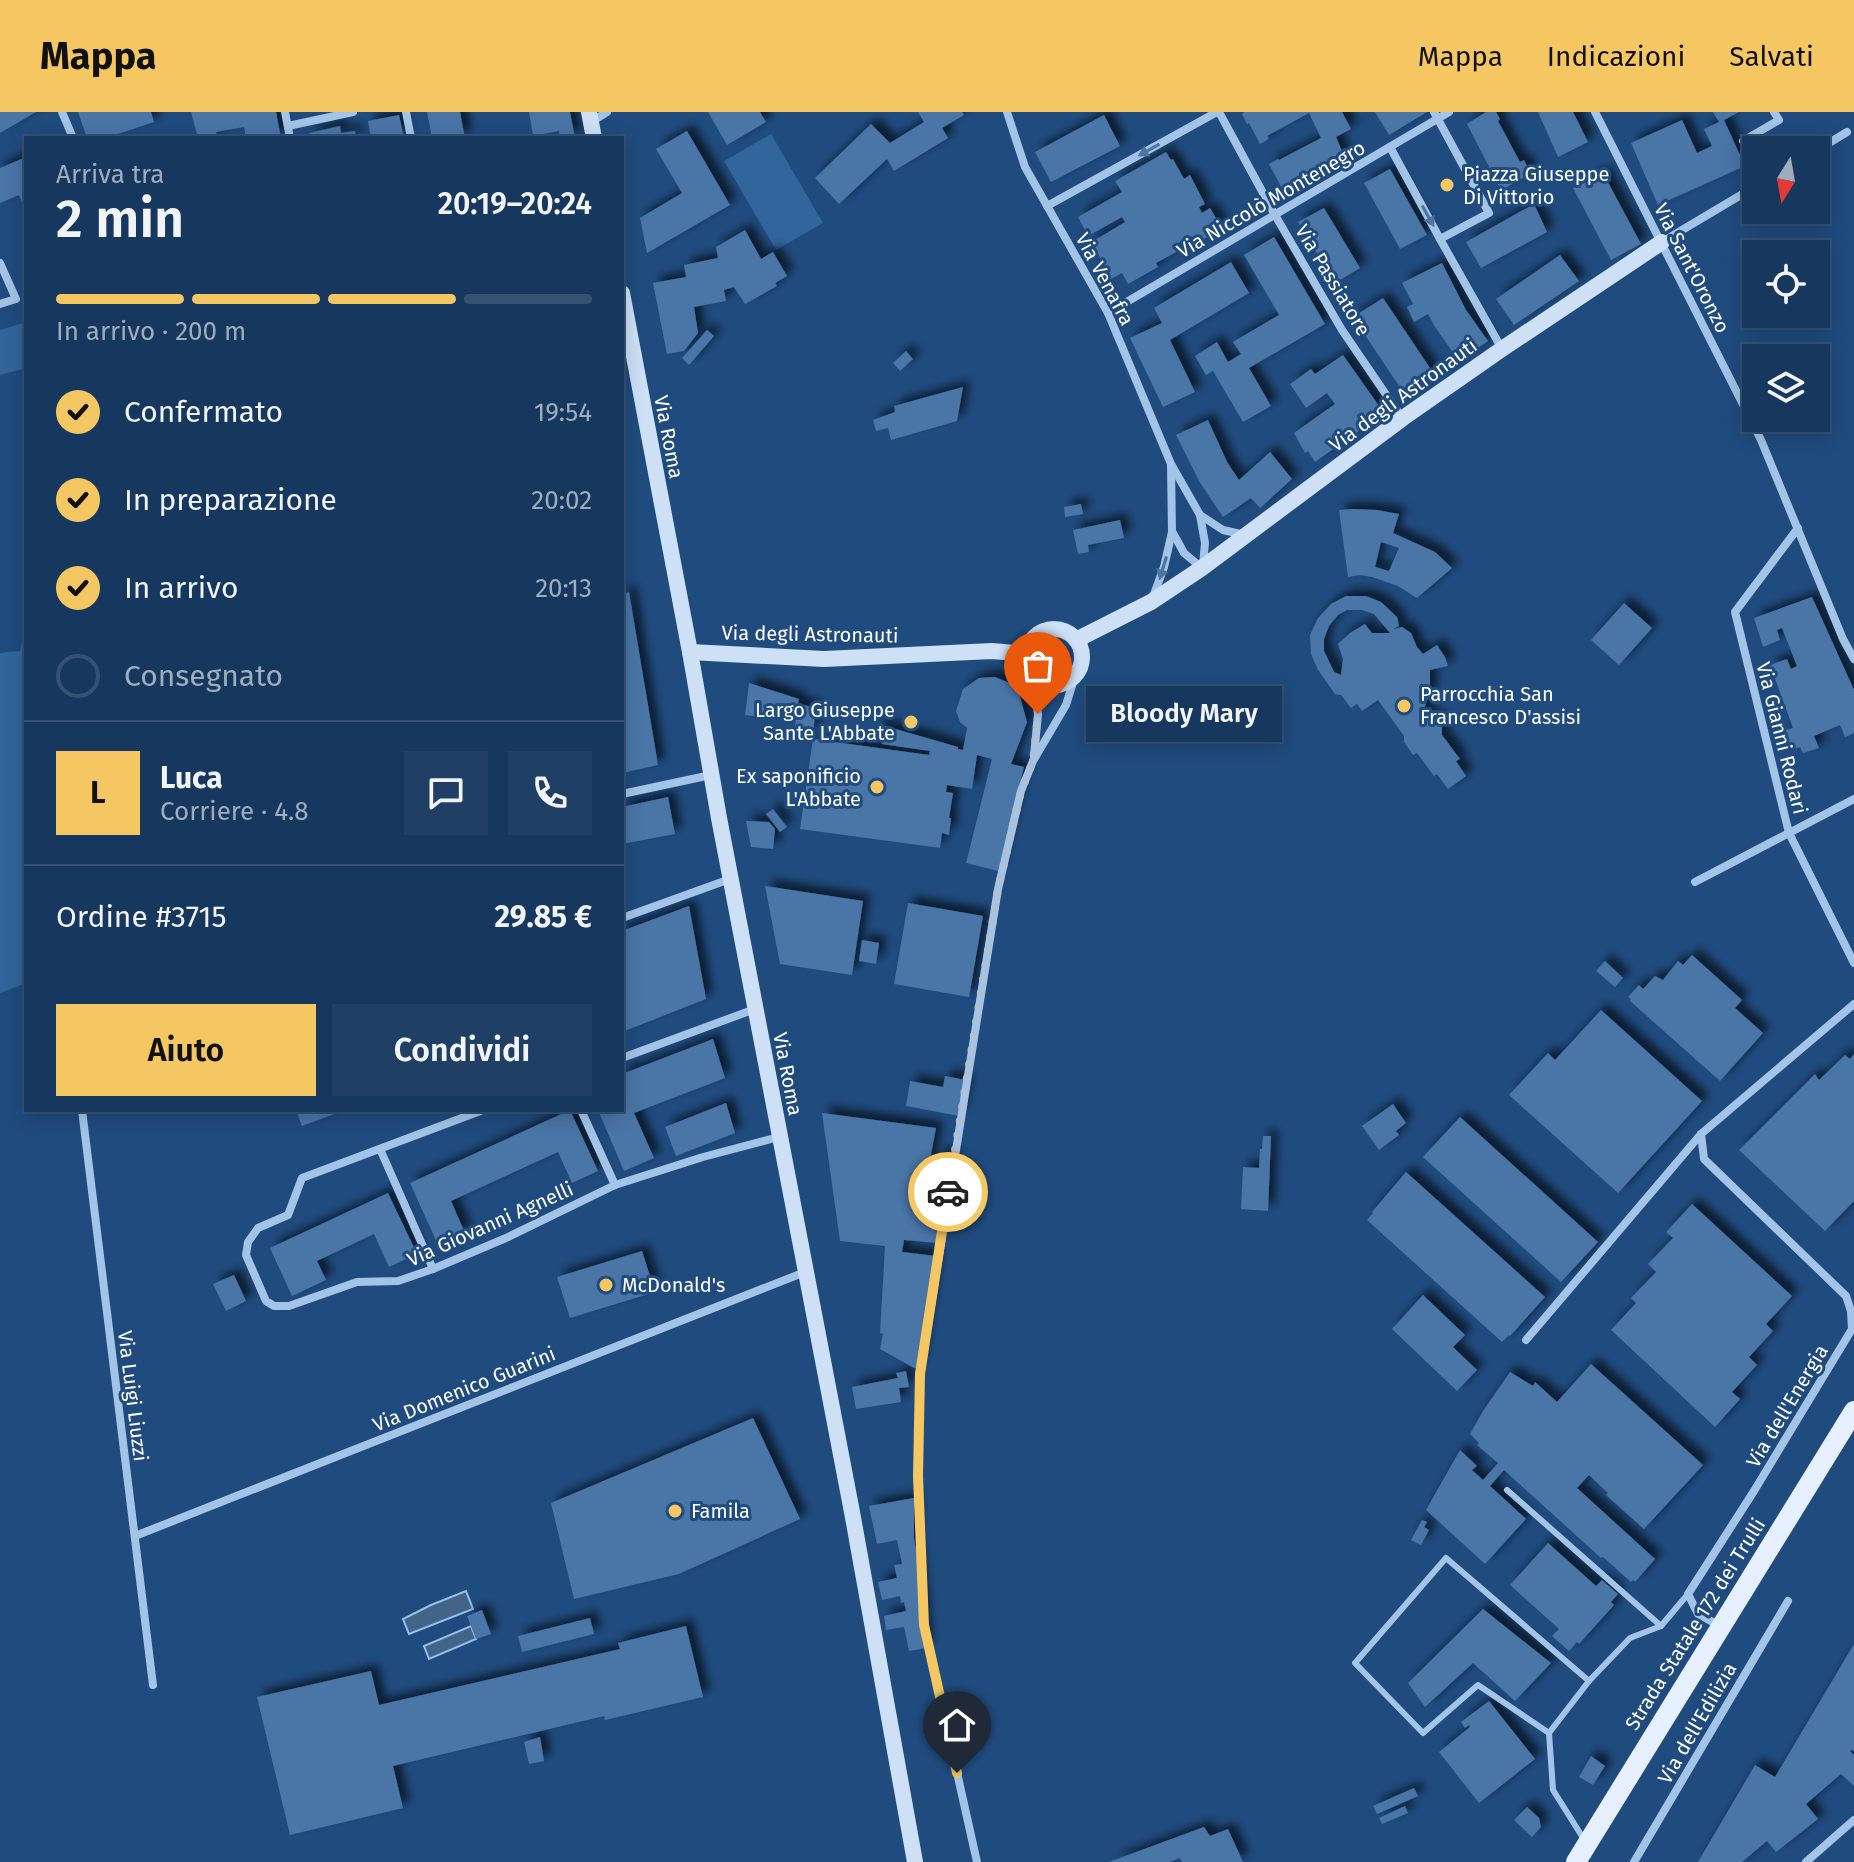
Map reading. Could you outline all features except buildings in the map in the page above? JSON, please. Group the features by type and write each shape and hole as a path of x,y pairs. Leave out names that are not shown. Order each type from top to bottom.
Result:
{"main road":[{"name":"Strada Statale 172 dei Trulli","path":"1576,1862 1854,1411"}],"street":[{"path":"62,112 72,136"},
{"path":"285,112 290,136"},
{"path":"288,126 353,112"},
{"path":"406,112 411,136"},
{"path":"591,124 607,112"},
{"name":"Via Venafra","path":"1007,112 1025,167 1108,313 1171,464 1200,515 1205,543 1202,568"},
{"path":"1047,206 1218,112"},
{"name":"Via Passiatore","path":"1218,112 1342,330 1403,418"},
{"name":"Via Niccolò Montenegro","path":"1108,313 1390,147 1436,116 1449,112"},
{"name":"Via Sant'Oronzo","path":"1595,112 1761,440 1854,659"},
{"path":"1752,136 1779,120 1774,112"},
{"path":"1436,116 1489,213 1440,239"},
{"path":"1830,142 1847,132"},
{"path":"1390,147 1502,349"},
{"name":"Via degli Astronauti","path":"1076,640 1151,602 1202,568 1403,418 1502,349 1662,242 1742,194"},
{"path":"0,263 16,299 0,304"},
{"name":"Via Roma","path":"624,304 915,1862"},
{"name":"Via Venafra","path":"1151,602 1172,532 1171,464"},
{"path":"1200,515 1223,530 1246,535"},
{"name":"Via Gianni Rodari","path":"1798,528 1735,612 1789,833 1854,963"},
{"path":"1172,532 1184,553 1202,568"},
{"path":"977,1862 924,1625 918,1476 920,1374 998,889 1021,791 1033,761 1066,705 1082,663 1076,640 1060,630 1041,632 1028,645 1026,654 1038,714 1033,761"},
{"name":"Via degli Astronauti","path":"690,652 824,659 992,651 1026,654"},
{"path":"1032,675 1048,685 1067,682 1075,676"},
{"path":"624,794 711,775"},
{"path":"1695,882 1854,799"},
{"path":"624,917 730,879"},
{"path":"1526,1340 1701,1134 1854,1004"},
{"path":"624,1057 755,1009"},
{"name":"Via Luigi Liuzzi","path":"82,1112 153,1685"},
{"path":"433,1269 380,1149 478,1112"},
{"path":"582,1112 615,1185"},
{"name":"Via dell'Energia","path":"1688,1594 1852,1329 1846,1296 1704,1159 1701,1134"},
{"name":"Via Giovanni Agnelli","path":"380,1149 302,1178 288,1215 258,1228 248,1242 246,1255 266,1301 274,1306 289,1306 357,1282 398,1281 506,1238 615,1185 779,1137"},
{"name":"Via Domenico Guarini","path":"135,1536 805,1272"},
{"path":"1688,1594 1698,1614 1721,1627"},
{"name":"Via dell'Edilizia","path":"1634,1862 1788,1601"},
{"path":"1806,1862 1854,1820"}],"lane":[{"path":"1507,1490 1661,1626"},
{"path":"1549,1733 1478,1685 1423,1733 1355,1663 1446,1558 1589,1681"},
{"path":"1587,1844 1553,1790 1549,1733 1589,1681 1630,1638 1661,1626 1688,1594"}],"shaded area":[{"path":"771,134 823,223 776,250 724,161"},
{"path":"24,323 24,369 0,375 0,330"},
{"path":"24,633 24,984 0,993 0,653 20,651"},
{"path":"466,1591 473,1609 409,1634 403,1619"},
{"path":"471,1626 476,1639 429,1659 424,1646"}],"way so far":[{"path":"948,1192 998,889 1021,791 1033,761 1038,714"}],"place":[{"name":"Piazza Giuseppe Di Vittorio","path":"1447,185"},
{"name":"Parrocchia San Francesco D'assisi","path":"1404,706"},
{"name":"Bloody Mary","path":"1038,714"},
{"name":"Largo Giuseppe Sante L'Abbate","path":"911,722"},
{"name":"Ex saponificio L'Abbate","path":"877,787"},
{"name":"McDonald's","path":"606,1285"},
{"name":"Famila","path":"675,1511"}],"route":[{"path":"948,1192 920,1374 918,1476 924,1625 957,1773"}]}
